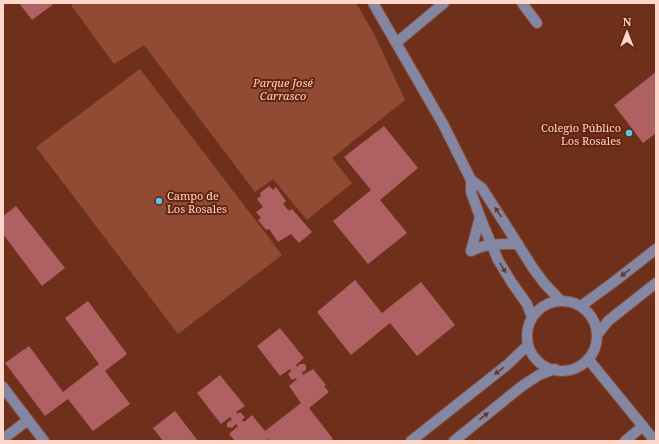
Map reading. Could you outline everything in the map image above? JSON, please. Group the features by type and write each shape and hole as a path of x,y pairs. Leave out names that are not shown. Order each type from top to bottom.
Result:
{"street":[{"path":"373,3 443,124 471,180 471,192 498,260 527,304 532,317"},
{"path":"396,43 444,3"},
{"path":"522,3 537,23"},
{"path":"471,180 482,188 544,283 561,301"},
{"path":"480,217 471,250 479,246 491,244 518,244"},
{"path":"581,306 656,249"},
{"path":"454,441 522,386 539,375 555,370 573,369 588,359 594,348 597,335 608,320 656,283"},
{"path":"555,370 538,361 532,354 528,345 528,326 532,317 539,308 550,303 561,301 571,302 581,306 589,314 595,324 597,335"},
{"path":"411,441 507,365 528,345"},
{"path":"588,359 655,441"},
{"path":"3,387 44,441"},
{"path":"3,439 28,420"},
{"path":"625,441 643,426"}],"green space":[{"name":"Parque José Carrasco","path":"74,3 356,3 374,34 405,100 332,158 352,183 307,220 273,179 255,192 144,45 114,64 71,5"},
{"name":"Campo de Los Rosales","path":"140,69 282,255 178,334 36,147"}],"building":[{"path":"19,3 55,3 32,20"},
{"path":"656,72 656,133 643,143 614,105"},
{"path":"384,126 418,168 380,200 407,233 368,264 333,221 371,190 344,157"},
{"path":"269,186 273,190 276,187 286,201 283,204 289,211 292,209 312,232 299,243 291,234 278,242 269,229 266,230 258,220 261,218 256,212 263,207 257,199 261,196 260,193"},
{"path":"16,206 65,268 42,286 3,234 3,216"},
{"path":"355,280 382,313 421,282 455,325 417,356 390,323 351,355 317,312"},
{"path":"88,301 127,354 105,371 130,404 93,431 68,399 45,416 5,363 29,346 63,392 99,364 65,318"},
{"path":"280,328 304,358 296,365 297,367 300,364 305,364 306,370 302,372 303,375 313,369 326,385 324,386 329,392 309,408 333,439 330,441 270,441 268,439 266,441 235,441 229,434 238,426 236,424 232,428 227,427 227,423 232,419 230,417 221,424 197,393 220,375 245,406 236,412 238,414 240,412 245,417 242,420 244,422 252,415 265,431 301,403 289,386 297,379 292,380 288,374 291,371 290,369 280,376 257,346"},
{"path":"175,411 198,441 163,441 153,428"}],"place":[{"name":"Colegio Público Los Rosales","path":"629,133"},
{"name":"Campo de Los Rosales","path":"159,201"}]}
